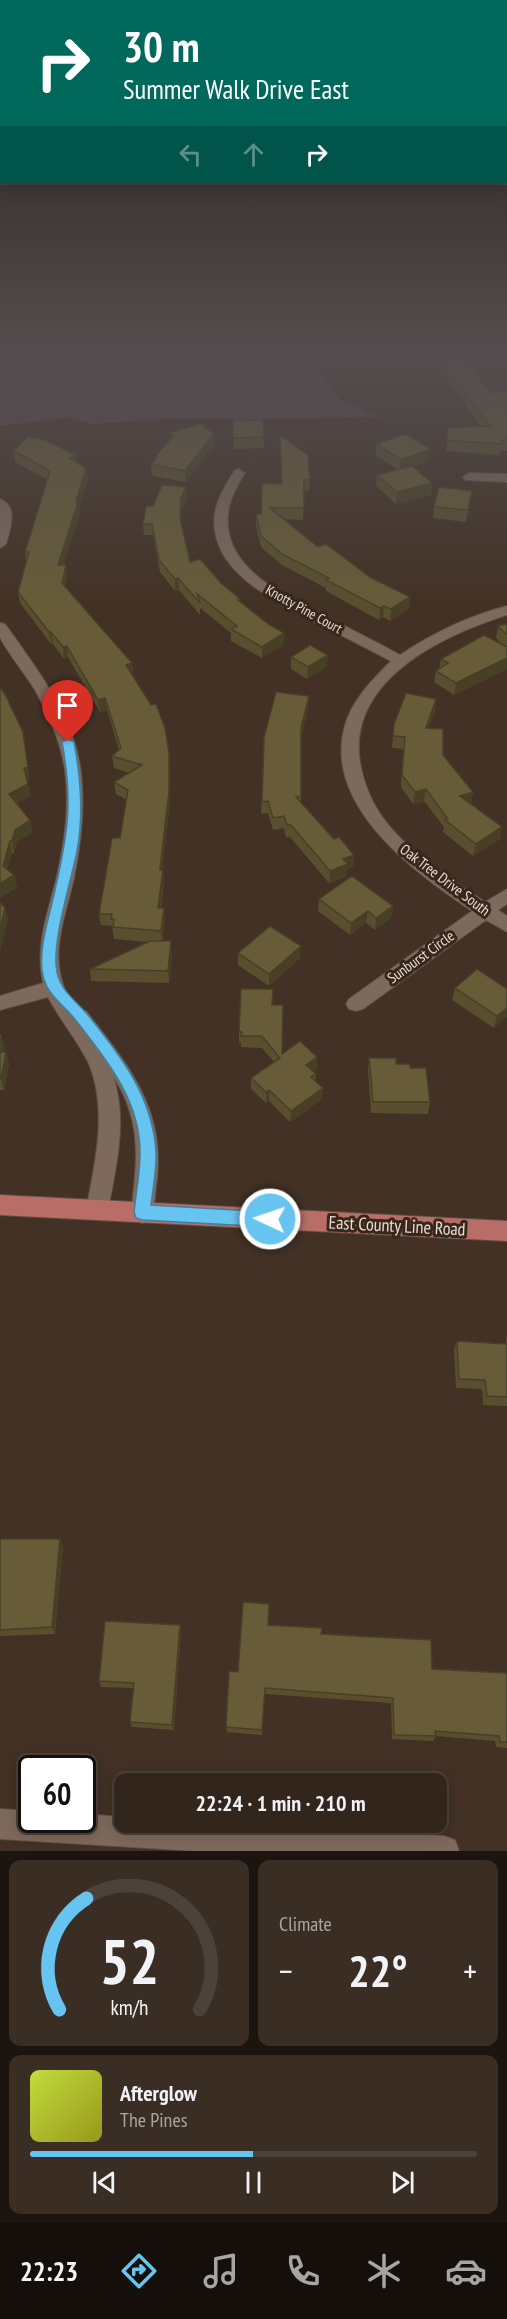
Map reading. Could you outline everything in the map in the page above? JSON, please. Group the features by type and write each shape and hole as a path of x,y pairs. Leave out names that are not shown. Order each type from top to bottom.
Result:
{"main road":[{"name":"East County Line Road","path":"0,1204 507,1231"}],"street":[{"name":"Knotty Pine Court","path":"239,473 223,506 221,526 229,550 243,569 259,585 280,599 399,660"},
{"path":"468,477 507,478"},
{"path":"0,503 7,520 0,544"},
{"path":"399,660 454,628 507,610"},
{"path":"0,627 52,704 68,742 74,773 75,826 49,950 49,969 53,988 97,1062 106,1088 110,1114 110,1140 97,1210"},
{"name":"Oak Tree Drive South","path":"399,660 380,677 366,696 357,712 350,734 350,759 364,803 381,828 405,852 507,926"},
{"name":"Sunburst Circle","path":"356,1004 507,895"},
{"path":"0,1002 53,988"},
{"path":"53,988 70,1003 109,1052 127,1079 137,1101 145,1125 148,1153 142,1212"},
{"path":"0,1824 444,1851"}],"building":[{"path":"26,438 46,440 76,455 69,458 86,468 58,565 66,565 62,583 132,663 126,665 151,705 156,704 165,728 169,753 169,791 160,870 163,870 158,908 164,908 161,931 113,927 112,914 99,914 112,838 120,838 128,790 114,782 142,765 112,756 121,748 105,698 98,700 67,646 63,647 49,632 18,592 29,552 25,552 50,471 14,451"},
{"path":"171,438 211,438 185,471 151,464 157,457 155,457"},
{"path":"280,438 285,438 308,455 310,480 304,480 304,508 270,508 318,547 326,544 370,577 410,597 391,609 384,606 380,608 282,554 261,536 256,514 261,514 262,483 282,484"},
{"path":"393,438 413,438 431,449 401,460 376,444"},
{"path":"507,438 501,440 501,444 447,440"},
{"path":"412,466 432,483 397,492 377,475"},
{"path":"162,485 186,487 181,498 180,518 190,562 200,559 221,583 240,599 238,600 268,624 284,633 262,647 231,629 237,626 197,594 200,603 159,560 152,524 143,524 146,506 153,506"},
{"path":"439,487 472,491 468,510 434,507"},
{"path":"507,624 507,635 498,626"},
{"path":"484,635 507,647 507,658 456,683 436,671 448,663 441,659"},
{"path":"310,645 328,655 308,667 291,657"},
{"path":"0,687 23,732 28,768 24,768 28,784 9,794 30,820 15,830 3,866 14,875 0,884"},
{"path":"276,692 309,696 301,728 301,796 296,797 334,839 339,837 354,855 343,859 348,864 330,871 291,825 287,825 284,816 273,818 268,801 262,802 264,737"},
{"path":"406,693 436,699 426,728 443,729 443,755 473,792 460,796 502,827 476,844 445,820 448,819 426,789 415,792 402,775 405,737 393,736 394,724"},
{"path":"352,876 393,906 376,918 368,911 351,923 319,899"},
{"path":"0,902 5,908 0,929"},
{"path":"270,926 301,946 269,974 238,953"},
{"path":"150,941 171,941 168,971 90,969"},
{"path":"477,969 507,989 507,1008 497,1016 455,988"},
{"path":"241,989 273,989 272,1005 283,1005 282,1054 300,1041 317,1057 306,1065 316,1074 311,1077 323,1088 291,1111 269,1090 266,1092 251,1078 280,1058 262,1036 241,1036 242,1032 239,1031"},
{"path":"0,1052 6,1052 1,1079 0,1079"},
{"path":"369,1058 396,1058 396,1064 410,1064 410,1068 426,1068 430,1102 373,1102"},
{"path":"457,1341 507,1344 507,1397 487,1396 485,1380 459,1379"},
{"path":"0,1539 60,1539 52,1627 0,1630"},
{"path":"243,1602 269,1604 268,1625 322,1628 321,1634 431,1640 432,1669 507,1673 507,1742 500,1742 499,1736 435,1731 436,1736 394,1735 393,1698 265,1688 262,1730 226,1727 229,1671 238,1672"},
{"path":"105,1621 180,1625 172,1725 130,1722 134,1683 99,1681"}],"route":[{"path":"68,742 75,779 75,826 49,950 49,969 53,988 70,1003 109,1052 127,1079 137,1101 145,1125 148,1153 142,1212 270,1219"}]}
